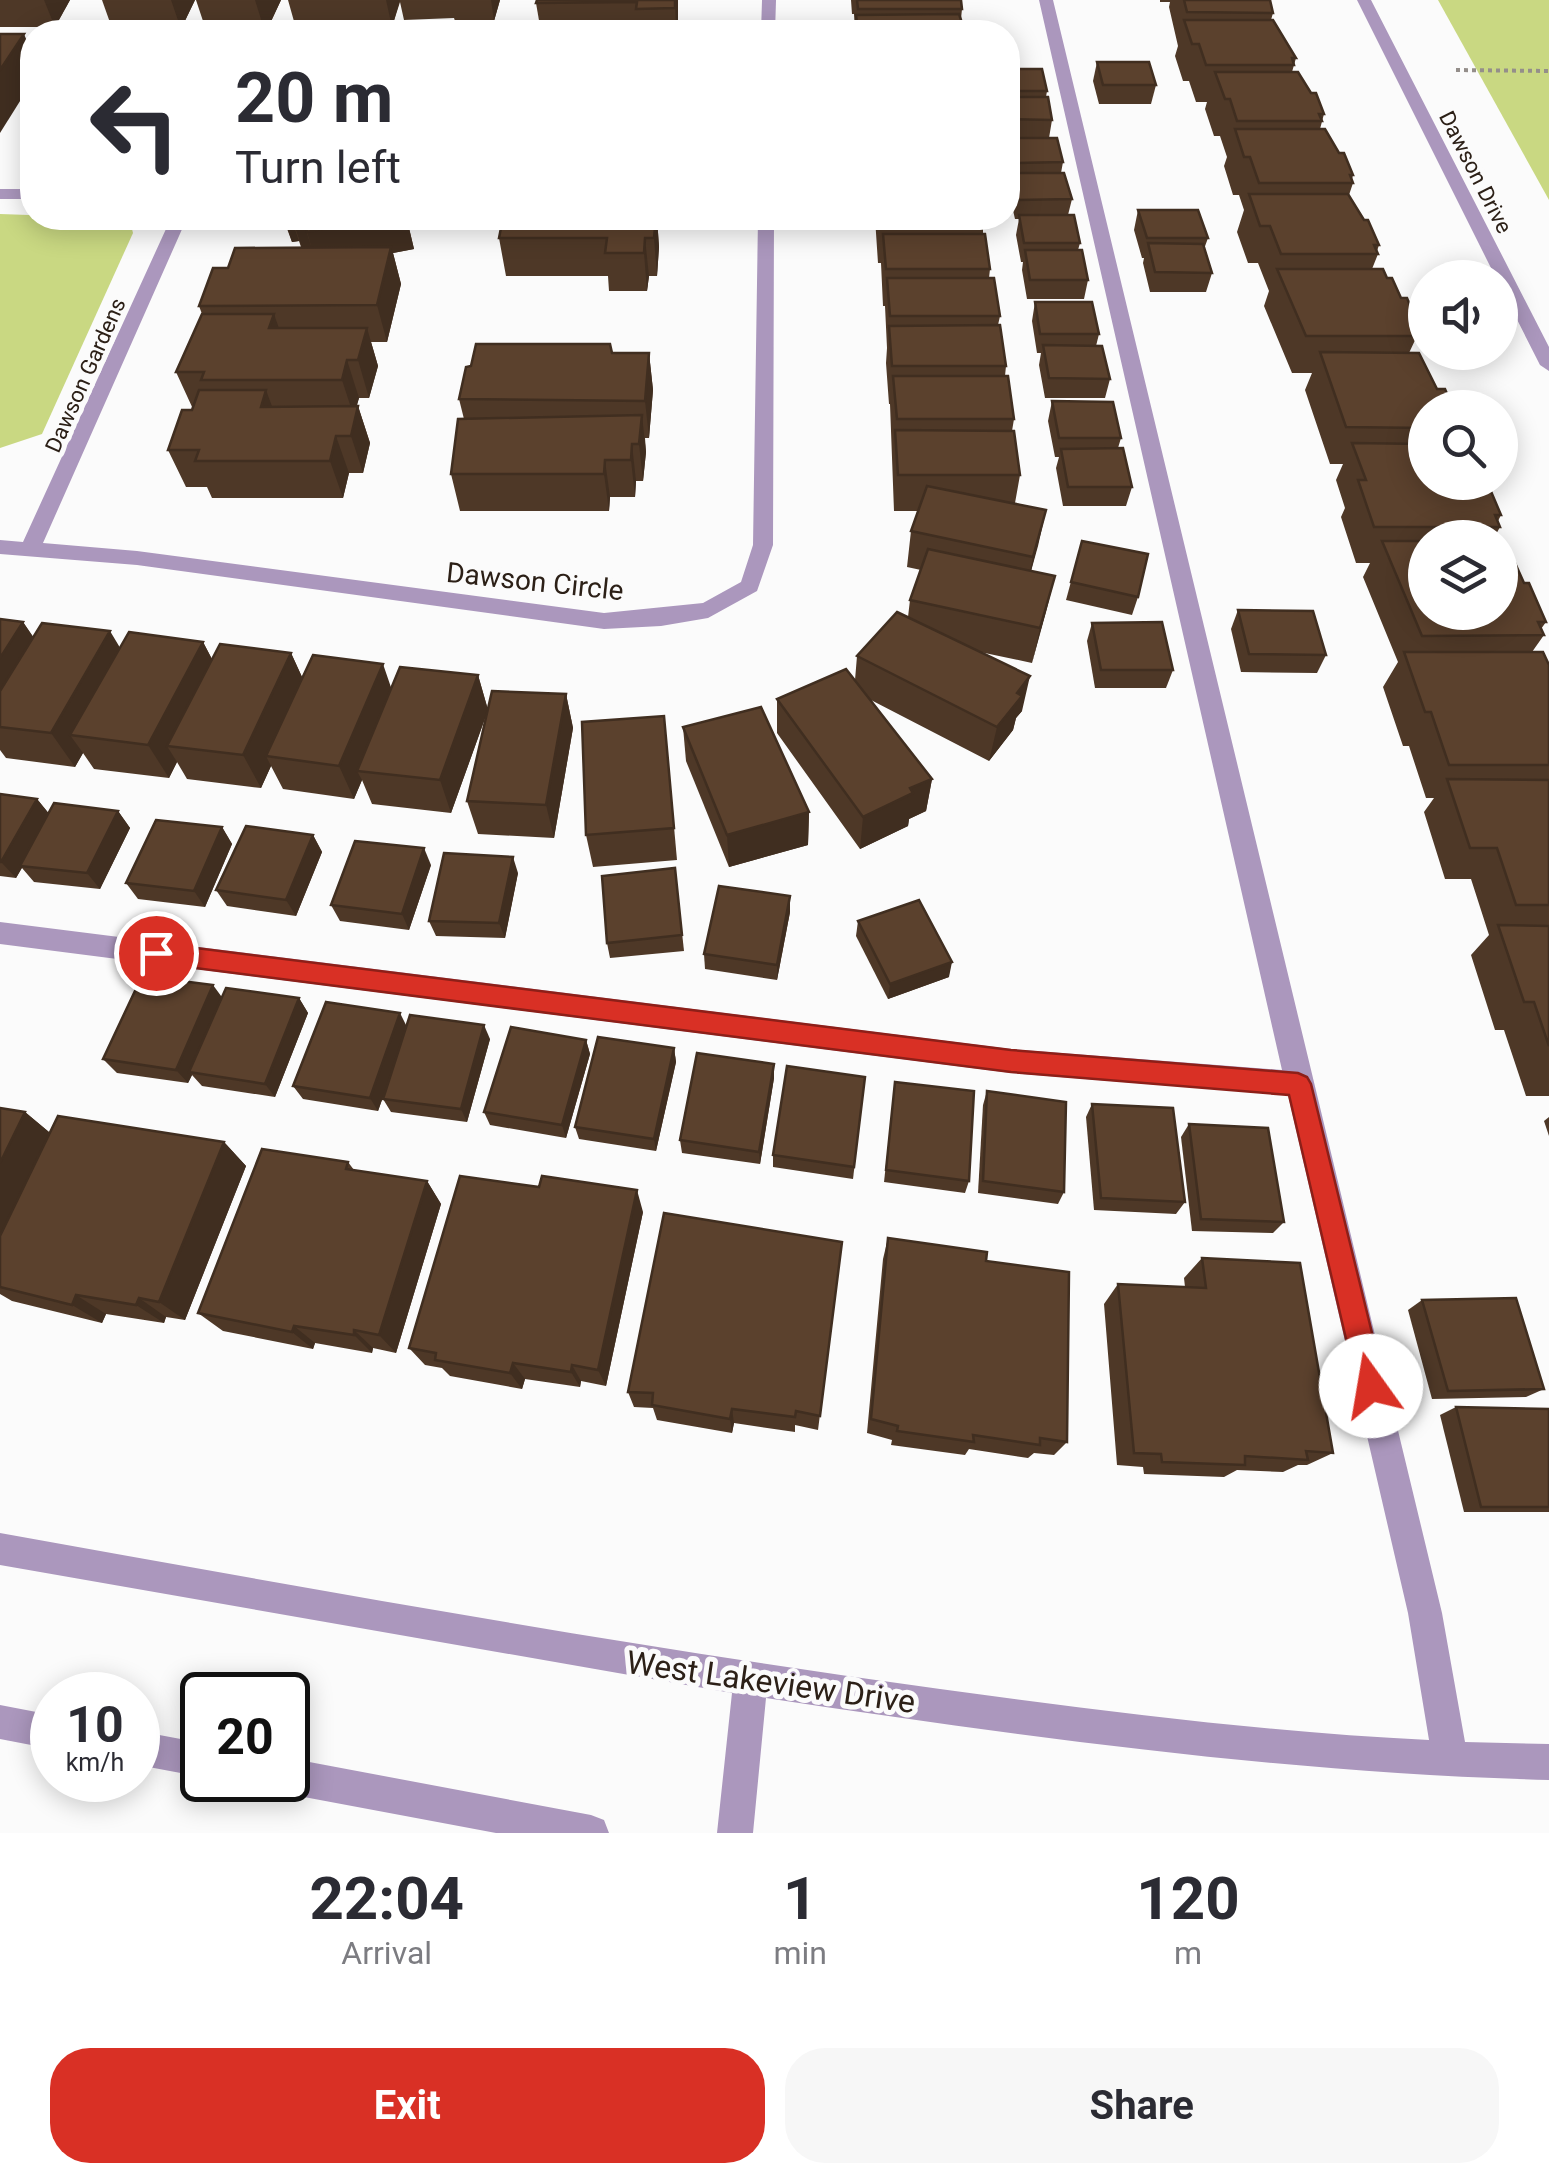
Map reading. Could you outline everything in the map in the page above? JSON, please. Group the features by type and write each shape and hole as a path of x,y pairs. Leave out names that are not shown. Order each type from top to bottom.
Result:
{"street":[{"path":"1046,0 1425,1613 1450,1759"},
{"name":"Dawson Drive","path":"1364,0 1549,365"},
{"name":"Dawson Gardens","path":"30,550 175,230"},
{"name":"Dawson Circle","path":"0,547 137,558 604,621 661,618 708,610 750,586 763,544 766,230"},
{"path":"0,933 1011,1061 1298,1084"},
{"name":"West Lakeview Drive","path":"0,1549 750,1681 1204,1740 1450,1759 1549,1762"},
{"path":"735,1833 750,1681"},
{"path":"0,1722 30,1728"},
{"path":"310,1780 591,1833"}],"path":[{"path":"1456,70 1549,71"}],"green space":[{"path":"1438,0 1549,0 1549,200"},
{"path":"0,214 20,215 20,230 132,230 42,434 0,448"}],"building":[{"path":"675,0 675,8 636,9 637,2 536,3"},
{"path":"857,0 961,0 962,9 858,9"},
{"path":"1184,0 1270,0 1273,13 1187,12"},
{"path":"959,14 961,20 857,20 856,15"},
{"path":"1184,20 1273,20 1296,58 1292,58 1294,65 1206,65 1199,44 1192,44"},
{"path":"0,34 20,34 20,40 0,70"},
{"path":"1097,62 1149,62 1156,85 1103,85"},
{"path":"1020,69 1042,69 1047,91 1020,91"},
{"path":"1215,72 1298,72 1311,93 1316,93 1324,114 1319,114 1322,121 1237,121"},
{"path":"1020,97 1048,97 1052,120 1020,119"},
{"path":"1235,129 1325,129 1339,153 1344,153 1353,183 1259,183 1250,157 1244,157"},
{"path":"1020,138 1057,138 1063,162 1020,163"},
{"path":"1020,173 1064,173 1072,199 1020,200"},
{"path":"1249,194 1348,194 1364,220 1368,220 1379,245 1374,245 1378,254 1281,254 1270,226 1260,226"},
{"path":"1138,210 1198,210 1208,238 1147,238"},
{"path":"1020,215 1074,215 1080,243 1024,243"},
{"path":"501,230 655,230 654,238 645,238 644,253 605,253 607,238 499,238"},
{"path":"883,234 985,234 990,269 886,269"},
{"path":"1148,243 1203,244 1212,273 1155,272"},
{"path":"391,247 377,305 199,306 213,268 228,268 235,248"},
{"path":"1025,250 1082,250 1088,280 1030,280"},
{"path":"1277,269 1383,269 1401,298 1408,300 1408,336 1306,336"},
{"path":"887,278 994,278 1000,316 890,316"},
{"path":"1035,302 1092,302 1099,334 1040,334"},
{"path":"202,314 274,314 269,328 367,328 358,360 347,360 342,380 201,380 204,372 176,372"},
{"path":"1000,325 1006,366 892,366 889,326"},
{"path":"476,344 610,344 612,353 649,353 645,401 459,399"},
{"path":"1043,345 1102,346 1110,379 1049,378"},
{"path":"1320,352 1408,353 1408,370 1428,370 1437,389 1445,390 1408,390 1408,428 1346,427"},
{"path":"893,376 1008,376 1014,419 897,419"},
{"path":"199,390 266,390 261,407 358,406 351,436 336,436 330,461 195,461 199,450 168,450 182,410 192,410"},
{"path":"1052,401 1113,402 1121,438 1059,438"},
{"path":"642,415 639,444 632,444 631,460 605,460 604,474 451,474 458,419"},
{"path":"895,430 1014,431 1020,475 898,475"},
{"path":"1352,443 1408,444 1408,500 1495,500 1501,515 1495,515 1497,520 1408,520 1408,527 1374,527 1358,480 1366,480"},
{"path":"1123,448 1132,487 1068,487 1061,449"},
{"path":"927,486 1046,510 1033,557 911,531"},
{"path":"1082,541 1148,554 1138,597 1071,582"},
{"path":"1382,541 1408,541 1408,603"},
{"path":"928,549 1055,576 1040,628 910,600"},
{"path":"1518,570 1524,583 1529,583 1546,622 1538,622 1544,635 1422,636 1419,630 1518,630"},
{"path":"1238,610 1313,611 1326,655 1249,654"},
{"path":"897,612 1030,676 1017,693 1022,696 997,727 857,656"},
{"path":"0,619 23,622 0,658"},
{"path":"1162,622 1173,670 1101,670 1092,623"},
{"path":"42,623 110,631 51,733 0,727 0,691"},
{"path":"129,632 203,642 148,745 70,735"},
{"path":"220,644 291,653 243,755 167,746"},
{"path":"1404,652 1543,652 1549,665 1549,765 1449,765"},
{"path":"313,655 383,664 339,766 266,756"},
{"path":"400,667 478,675 440,780 357,771"},
{"path":"846,669 932,779 910,788 913,793 863,817 777,699"},
{"path":"492,691 566,694 546,805 467,801"},
{"path":"761,707 809,812 727,835 683,727"},
{"path":"664,716 674,828 586,835 582,722"},
{"path":"1447,779 1549,780 1549,905 1516,905 1497,848 1470,848"},
{"path":"0,794 37,799 1,862 0,862"},
{"path":"54,803 118,811 87,873 20,866"},
{"path":"156,820 222,827 194,891 126,883"},
{"path":"246,826 313,835 286,900 216,890"},
{"path":"355,841 424,848 402,914 331,905"},
{"path":"444,853 513,857 499,923 429,921"},
{"path":"675,868 682,935 607,943 602,876"},
{"path":"719,886 790,896 777,965 704,954"},
{"path":"919,900 952,962 890,984 858,921"},
{"path":"1498,925 1549,926 1549,1046 1534,1002 1524,1002"},
{"path":"142,976 213,985 176,1070 103,1059"},
{"path":"226,988 299,998 265,1084 189,1072"},
{"path":"326,1002 400,1013 370,1098 293,1086"},
{"path":"410,1015 484,1025 461,1109 383,1099"},
{"path":"511,1027 586,1040 562,1125 484,1112"},
{"path":"598,1037 674,1048 654,1139 575,1127"},
{"path":"697,1053 774,1064 759,1152 680,1140"},
{"path":"787,1066 865,1077 854,1167 773,1155"},
{"path":"895,1082 974,1091 969,1181 886,1170"},
{"path":"987,1091 1066,1102 1064,1192 983,1181"},
{"path":"1092,1104 1173,1108 1185,1202 1101,1198"},
{"path":"0,1108 25,1112 0,1163"},
{"path":"58,1116 224,1142 159,1302 139,1298 136,1305 76,1295 72,1305 0,1287 0,1236"},
{"path":"1189,1124 1268,1128 1284,1222 1201,1219"},
{"path":"262,1149 348,1162 346,1169 427,1181 379,1335 294,1326 292,1332 198,1313"},
{"path":"460,1176 539,1187 542,1176 637,1190 598,1370 572,1365 571,1372 513,1363 510,1373 435,1360 436,1353 409,1348"},
{"path":"664,1213 842,1242 820,1416 796,1411 795,1417 732,1409 730,1419 652,1405 653,1393 628,1392"},
{"path":"888,1238 987,1252 986,1261 1069,1272 1067,1442 1040,1438 1040,1445 973,1435 974,1442 897,1431 898,1426 871,1419"},
{"path":"1202,1258 1300,1263 1333,1453 1306,1451 1308,1460 1245,1456 1245,1465 1162,1462 1161,1454 1134,1453 1118,1284 1206,1288"},
{"path":"1516,1298 1544,1389 1448,1391 1422,1300"},
{"path":"1456,1407 1549,1409 1549,1507 1481,1507"}],"route":[{"path":"156,953 1011,1061 1298,1084 1371,1386"}]}
